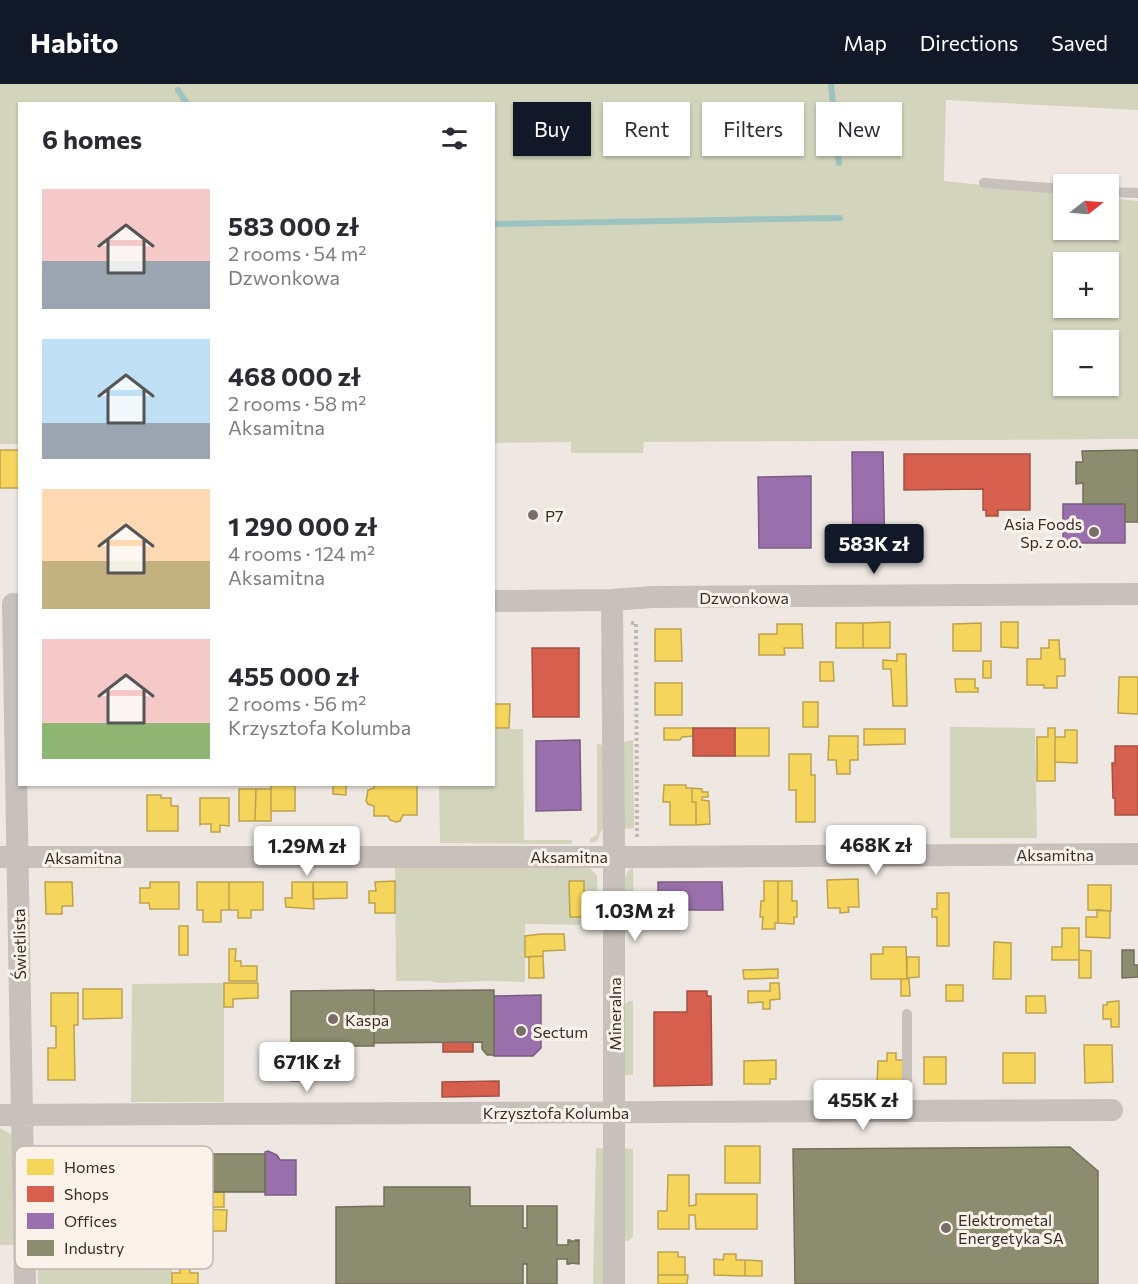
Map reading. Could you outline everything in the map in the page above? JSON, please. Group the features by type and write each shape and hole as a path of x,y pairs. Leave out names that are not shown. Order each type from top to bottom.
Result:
{"street":[{"name":"Dzwonkowa","path":"495,601 612,600 652,597 1138,594"},
{"name":"Mineralna","path":"612,600 614,1284"},
{"name":"Świetlista","path":"11,604 9,857 11,1115 15,1163"},
{"name":"Aksamitna","path":"9,857 1138,854"},
{"name":"Krzysztofa Kolumba","path":"11,1115 1112,1110"},
{"name":"Świetlista","path":"24,1269 25,1284"}],"lane":[{"path":"984,183 1053,188"},
{"path":"1119,192 1138,193"},
{"path":"906,1111 908,1098 907,1014"}],"path":[{"path":"636,623 637,845"}],"green space":[{"path":"0,84 1138,84 1138,110 946,100 944,181 1053,193 1053,240 1119,240 1119,199 1138,201 1138,439 644,442 643,453 571,453 571,442 495,443 495,102 18,102 18,444 0,444"},
{"path":"950,727 1035,728 1037,838 950,838"},
{"path":"495,729 523,729 524,840 572,840 572,844 440,843 439,786 495,786"},
{"path":"633,740 634,828 624,829 623,742"},
{"path":"597,744 604,745 604,829 597,841 590,843 590,839 597,834"},
{"path":"633,867 634,931 623,930 625,877"},
{"path":"395,868 590,868 597,876 598,925 525,924 525,982 396,981"},
{"path":"224,983 224,1102 131,1102 132,984"},
{"path":"633,1001 633,1075 623,1075 625,1004"},
{"path":"0,1128 14,1136 14,1245 0,1245"},
{"path":"596,1148 606,1149 604,1284 593,1284"},
{"path":"623,1148 633,1149 633,1237 628,1241 623,1241"},
{"path":"38,1269 172,1269 172,1284 38,1284"}],"building: Homes":[{"path":"0,450 18,450 18,488 0,488"},
{"path":"890,622 890,648 863,648 863,623"},
{"path":"1001,622 1018,622 1018,648 1001,647"},
{"path":"836,623 863,623 863,648 836,648"},
{"path":"981,623 981,651 953,651 953,624"},
{"path":"777,624 802,624 803,648 784,648 785,655 759,655 759,634 777,634"},
{"path":"655,629 681,629 682,661 655,661"},
{"path":"1049,640 1059,640 1060,659 1065,659 1065,676 1057,676 1057,688 1027,685 1027,659 1041,659 1041,648 1049,648"},
{"path":"897,654 906,654 907,706 893,706 891,669 883,669 883,660 897,661"},
{"path":"983,661 991,661 991,678 983,678"},
{"path":"820,662 833,662 834,681 820,681"},
{"path":"1119,677 1138,677 1138,714 1118,713"},
{"path":"955,679 975,679 975,688 978,688 978,692 956,692"},
{"path":"655,683 682,683 682,715 655,715"},
{"path":"803,702 818,702 818,727 803,727"},
{"path":"495,704 510,704 509,728 495,728"},
{"path":"664,728 693,728 693,736 682,737 680,740 664,740"},
{"path":"735,728 769,728 769,756 735,756"},
{"path":"1048,728 1055,728 1055,781 1037,781 1037,737 1048,737"},
{"path":"864,729 905,729 905,744 864,745"},
{"path":"1065,730 1077,730 1077,763 1055,762 1055,737 1065,737"},
{"path":"829,736 858,736 858,760 850,760 850,774 837,774 836,760 828,760"},
{"path":"789,754 811,754 811,775 815,775 815,822 796,822 796,790 789,790"},
{"path":"664,785 686,785 686,788 692,788 692,802 696,802 696,825 670,825 670,802 663,802"},
{"path":"271,786 295,786 295,811 271,811"},
{"path":"333,786 346,786 346,795 333,794"},
{"path":"374,786 417,786 417,815 403,815 400,821 396,822 390,820 388,816 374,816 374,806 366,801 368,790"},
{"path":"692,788 708,792 708,797 702,797 702,800 709,801 710,824 696,825 696,802 692,802"},
{"path":"239,789 256,789 255,821 239,821"},
{"path":"256,789 271,789 271,821 255,821"},
{"path":"147,795 171,798 171,806 178,806 178,831 147,831"},
{"path":"200,798 229,798 229,826 220,825 220,832 211,832 211,824 200,825"},
{"path":"858,879 859,907 848,907 849,912 840,913 840,908 828,908 827,880"},
{"path":"395,881 395,913 375,913 375,903 369,903 369,891 376,891 375,882"},
{"path":"569,881 584,881 584,917 570,917"},
{"path":"764,881 778,881 778,923 775,923 775,929 762,929 763,917 760,917 761,901 764,901"},
{"path":"778,881 792,881 792,901 797,901 797,917 794,917 794,924 778,923"},
{"path":"45,882 72,882 73,906 62,906 62,914 46,914"},
{"path":"150,882 179,882 179,909 150,909 149,903 140,903 140,888 150,888"},
{"path":"197,882 229,882 229,910 221,910 221,922 203,922 203,910 197,910"},
{"path":"229,882 263,882 263,910 251,910 251,918 238,918 238,910 229,910"},
{"path":"292,882 313,882 314,909 286,907 285,898 292,898"},
{"path":"313,882 347,882 347,898 313,899"},
{"path":"1088,885 1111,885 1111,911 1088,910"},
{"path":"937,893 949,893 949,946 937,946 937,917 932,917 932,909 937,909"},
{"path":"1097,910 1110,911 1110,938 1086,937 1086,917 1097,917"},
{"path":"179,926 188,926 188,955 179,955"},
{"path":"1062,928 1079,928 1079,960 1052,960 1052,947 1062,947"},
{"path":"564,934 565,950 543,951 543,956 525,957 525,936"},
{"path":"994,942 1011,943 1011,979 993,979"},
{"path":"883,947 906,947 907,979 871,979 871,954 883,954"},
{"path":"229,949 236,949 235,961 241,961 241,966 257,966 257,981 229,981"},
{"path":"1079,950 1091,951 1091,978 1079,978"},
{"path":"543,956 544,978 529,978 529,957"},
{"path":"907,957 919,957 919,977 907,978"},
{"path":"778,969 778,978 744,979 743,970"},
{"path":"901,979 909,979 910,996 901,996"},
{"path":"224,983 258,983 258,998 233,999 233,1007 224,1007"},
{"path":"770,983 779,983 780,999 770,1000 770,1009 763,1009 763,1002 748,1003 748,991 770,991"},
{"path":"946,985 963,985 963,1001 946,1001"},
{"path":"83,989 122,989 122,1018 83,1019"},
{"path":"51,993 78,993 78,1025 74,1025 75,1080 48,1080 48,1048 56,1048 56,1026 51,1026"},
{"path":"1026,996 1045,996 1046,1013 1026,1013"},
{"path":"1119,1001 1119,1027 1111,1027 1111,1019 1103,1019 1103,1005 1107,1005 1107,1002"},
{"path":"1084,1045 1112,1045 1113,1082 1085,1083"},
{"path":"887,1053 896,1053 896,1060 903,1060 903,1083 877,1084 878,1061 887,1061"},
{"path":"1003,1053 1035,1053 1035,1083 1003,1083"},
{"path":"924,1057 946,1057 946,1084 924,1084"},
{"path":"776,1060 776,1079 770,1079 770,1084 744,1084 744,1061"},
{"path":"725,1146 760,1146 760,1183 725,1183"},
{"path":"668,1175 689,1175 689,1206 696,1205 696,1194 757,1194 757,1229 696,1229 695,1215 689,1215 689,1229 658,1229 658,1211 667,1211"},
{"path":"213,1192 224,1192 224,1207 213,1207"},
{"path":"213,1210 227,1210 226,1231 213,1231"},
{"path":"658,1252 678,1252 678,1257 685,1257 685,1275 658,1275"},
{"path":"724,1254 736,1254 736,1260 745,1260 745,1276 714,1275 714,1259 723,1260"},
{"path":"745,1260 762,1261 762,1276 745,1276"},
{"path":"180,1269 190,1269 190,1273 198,1273 198,1284 172,1284 172,1273 180,1273"},
{"path":"658,1275 688,1275 687,1284 658,1284"}],"building: Shops":[{"path":"904,454 1030,454 1030,510 998,510 998,516 986,516 986,510 983,510 983,489 904,490"},
{"path":"532,648 579,648 579,717 533,717"},
{"path":"693,728 735,728 735,756 693,756"},
{"path":"1115,746 1138,746 1138,815 1115,815 1112,763 1115,763"},
{"path":"687,991 707,991 707,996 711,996 712,1085 654,1086 654,1012 687,1012"},
{"path":"443,1042 473,1042 473,1052 443,1052"},
{"path":"499,1081 499,1096 442,1097 442,1082"}],"building: Offices":[{"path":"852,452 883,452 885,561 853,561"},
{"path":"811,476 811,548 759,548 758,477"},
{"name":"Asia Foods Sp. z o.o.","path":"1063,504 1125,504 1125,543 1063,543"},
{"path":"580,740 581,810 536,811 536,741"},
{"path":"658,882 722,882 723,910 658,910"},
{"path":"541,995 541,1048 533,1056 494,1056 494,996"},
{"path":"291,1046 326,1046 327,1080 291,1081"},
{"path":"265,1152 277,1155 280,1160 296,1160 296,1195 265,1195"}],"building: Industry":[{"path":"1138,450 1138,522 1125,522 1125,504 1083,504 1083,483 1076,484 1076,462 1083,462 1082,451"},
{"path":"1122,950 1134,950 1134,965 1138,965 1138,977 1122,978"},
{"path":"374,990 374,1046 291,1046 291,991"},
{"path":"494,990 494,1055 487,1055 482,1049 482,1042 374,1043 374,991"},
{"name":"Elektrometal Energetyka SA","path":"1070,1147 1098,1171 1098,1284 795,1284 793,1149"},
{"path":"213,1154 265,1154 265,1192 213,1192"},
{"path":"384,1187 470,1187 470,1206 523,1206 523,1228 527,1228 527,1206 557,1206 557,1245 568,1245 568,1240 579,1240 579,1264 567,1264 567,1259 557,1259 557,1284 527,1284 527,1264 523,1264 523,1284 336,1284 336,1207 384,1206"}],"waterway":[{"path":"831,84 839,163"},
{"path":"178,90 186,102"},
{"path":"495,224 840,218"}],"place":[{"name":"P7","path":"533,515"},
{"name":"Asia Foods Sp. z o.o.","path":"1094,532"},
{"name":"Kaspa","path":"333,1019"},
{"name":"Sectum","path":"521,1031"},
{"name":"Elektrometal Energetyka SA","path":"946,1228"}]}
